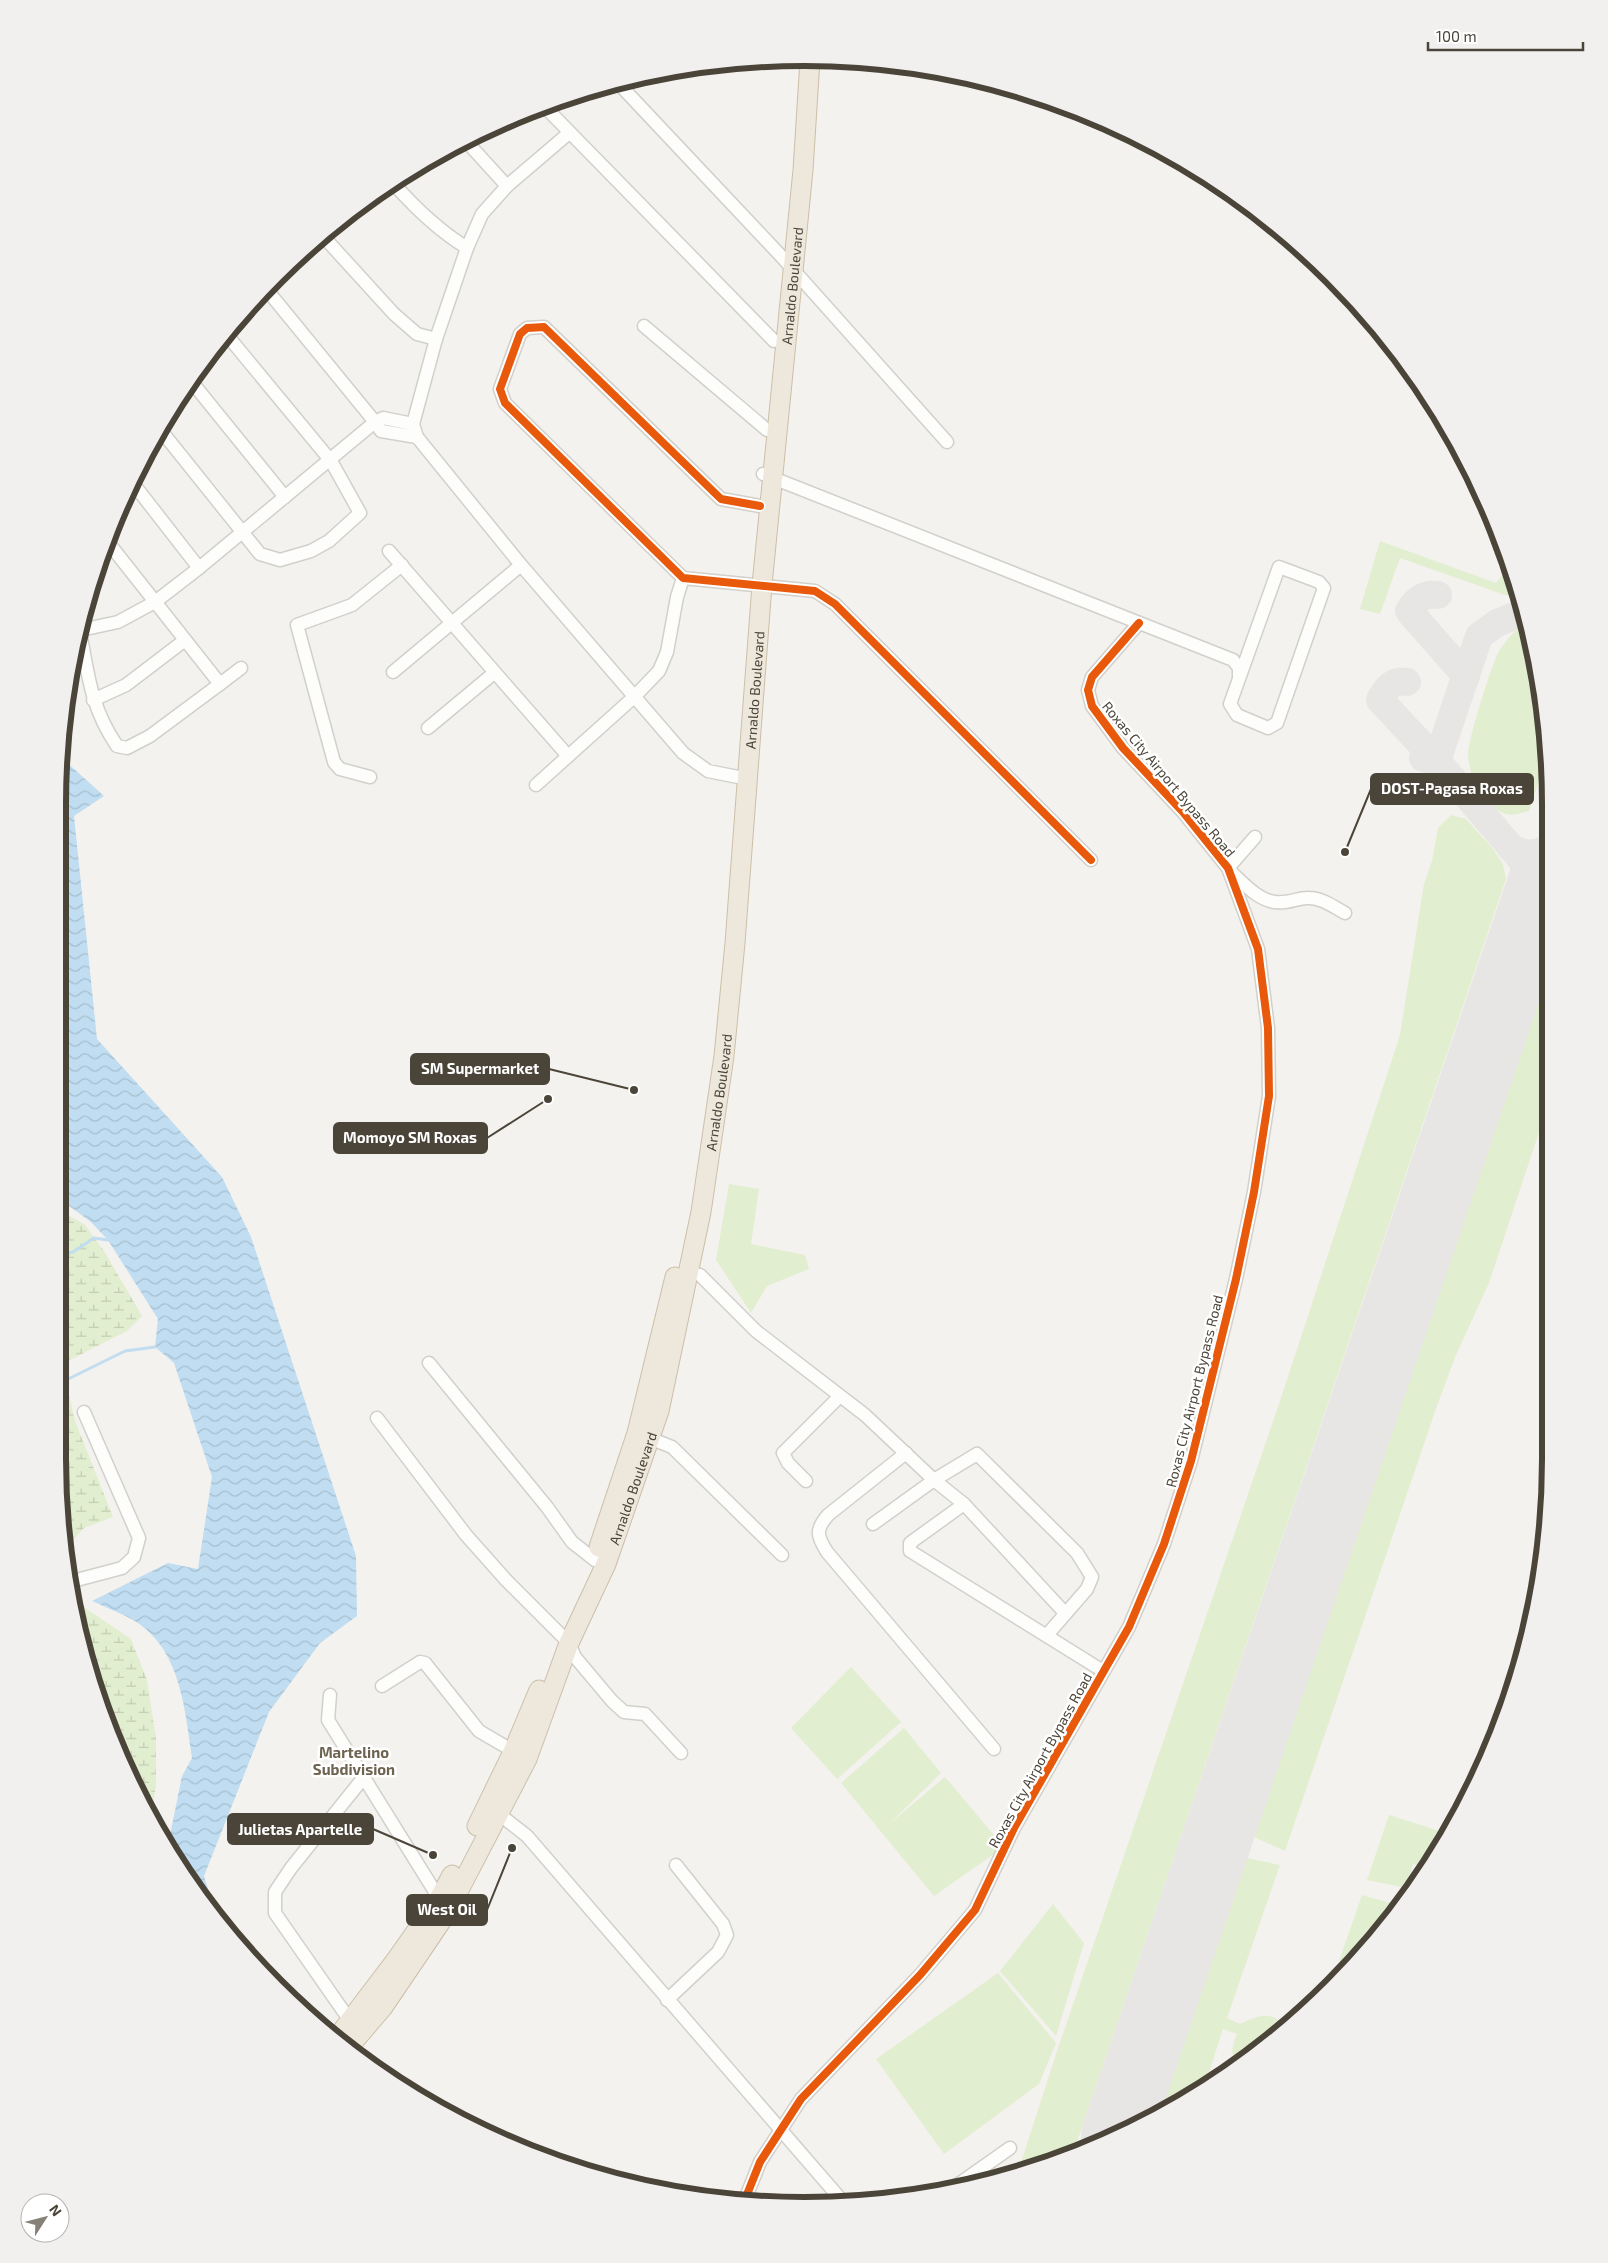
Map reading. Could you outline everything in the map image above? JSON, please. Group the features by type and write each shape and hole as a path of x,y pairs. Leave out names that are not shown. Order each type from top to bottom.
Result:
{"highway":[{"name":"Arnaldo Boulevard","path":"351,2041 356,2029 444,1905 520,1755 565,1640 600,1562 644,1436 687,1251 696,1173 718,1055 767,476 786,263 797,170 805,66"},
{"name":"Arnaldo Boulevard","path":"758,585 760,506 767,476 767,430 777,371 774,341 786,263"},
{"name":"Arnaldo Boulevard","path":"644,1436 659,1411 688,1272 687,1251"},
{"name":"Arnaldo Boulevard","path":"344,2035 356,2029"}],"street":[{"path":"623,89 786,263 947,442"},
{"path":"549,112 774,341"},
{"path":"415,430 436,340 467,248 482,214 507,186 569,133"},
{"path":"471,146 507,186"},
{"path":"398,188 422,215 446,235 467,248"},
{"path":"328,241 394,314 418,334 436,340"},
{"path":"271,294 381,431 415,430"},
{"path":"760,506 721,499 544,327 535,326 527,328 520,334 500,389 505,403 683,578 815,591 835,604 1091,860"},
{"path":"644,326 767,430"},
{"path":"165,435 260,554 280,560 311,551 329,541 360,513 331,460 231,340"},
{"path":"196,387 285,497"},
{"path":"87,628 118,622 155,602 331,460 375,422"},
{"path":"415,430 521,565 683,753 708,771 742,778"},
{"path":"767,476 1233,660 1238,660 1249,652"},
{"path":"137,489 199,568"},
{"path":"112,548 220,684"},
{"path":"389,551 568,756"},
{"path":"370,777 340,769 334,762 297,625 352,605 402,565"},
{"path":"393,672 521,565"},
{"path":"1282,568 1323,584 1324,588 1287,696 1277,723 1274,726 1268,728 1242,718 1233,710 1230,704 1239,677 1277,569 1282,568"},
{"path":"536,785 634,697 659,671 667,652 683,578"},
{"name":"Roxas City Airport Bypass Road","path":"747,2194 760,2162 801,2099 920,1974 975,1910 1014,1828 1133,1618 1164,1544 1191,1461 1236,1279 1254,1192 1269,1096 1268,1028 1258,949 1228,868 1183,812 1124,748 1092,706 1088,690 1092,676 1139,623"},
{"path":"93,700 126,685 184,640"},
{"path":"83,647 93,700 104,727 117,746 127,748 150,736 240,668"},
{"path":"1233,660 1239,668 1239,677"},
{"path":"428,728 494,673"},
{"path":"1255,837 1228,868 1251,890 1273,902 1291,903 1308,897 1322,900 1345,913"},
{"path":"688,1272 700,1275 756,1331 839,1397 865,1415 934,1480 964,1504 1065,1613"},
{"path":"429,1363 535,1492 572,1542 600,1562"},
{"path":"806,1481 788,1463 783,1453 839,1397"},
{"path":"77,1580 122,1568 134,1557 139,1538 84,1412"},
{"path":"377,1418 466,1535 506,1580 565,1640 575,1657 612,1701 624,1712 645,1714 681,1753"},
{"path":"644,1436 672,1447 782,1555"},
{"path":"906,1453 828,1515 820,1525 819,1538 827,1552 994,1749"},
{"path":"873,1524 934,1480 976,1454 1077,1552 1092,1577 1087,1589 1047,1635"},
{"path":"964,1504 910,1543 910,1551 1103,1671"},
{"path":"382,1686 420,1662 425,1663 479,1731 520,1755"},
{"path":"330,1695 328,1720 444,1905"},
{"path":"356,2029 275,1913 275,1892 291,1868 364,1778"},
{"path":"493,1809 527,1836 838,2196"},
{"path":"667,2000 718,1952 727,1935 723,1924 676,1865"},
{"path":"966,2179 1010,2148"}],"green space":[{"path":"1380,541 1496,583 1505,572 1512,595 1505,595 1400,558 1380,614 1360,609"},
{"path":"1520,627 1528,660 1535,708 1541,775 1529,811 1509,815 1491,805 1479,790 1471,773 1468,755 1476,718 1497,656 1501,648"},
{"path":"1451,815 1466,819 1493,849 1503,864 1506,879 1076,2145 1020,2164 1056,2054 1280,1401 1400,1035 1424,884 1432,861 1438,828"},
{"path":"1542,991 1542,1123 1489,1283 1456,1355 1438,1403 1285,1851 1254,1837"},
{"path":"729,1184 759,1189 751,1244 805,1255 809,1269 767,1286 751,1313 716,1260"},
{"path":"66,1214 85,1225 104,1251 142,1316 127,1331 66,1362"},
{"path":"66,1382 75,1421 113,1517 84,1528 72,1542 66,1459"},
{"path":"80,1605 131,1639 147,1680 156,1738 156,1783 153,1806 122,1741 105,1696 91,1650"},
{"path":"851,1667 901,1722 837,1779 791,1728"},
{"path":"904,1728 941,1773 889,1824 945,1777 1004,1847 934,1896 841,1783"},
{"path":"1389,1815 1441,1831 1419,1866 1413,1864 1408,1882 1404,1888 1367,1880"},
{"path":"1247,1858 1280,1865 1227,2018 1240,2024 1253,2018 1264,2016 1275,2018 1281,2022 1233,2058 1232,2050 1237,2034 1223,2029 1208,2076 1163,2103"},
{"path":"1362,1895 1392,1904 1343,1962 1339,1961"},
{"path":"1053,1904 1084,1943 1056,2036 1000,1971"},
{"path":"998,1973 1056,2043 1039,2084 944,2154 876,2059"}],"water":[{"path":"68,763 104,796 74,816 97,1039 222,1177 251,1237 356,1556 357,1616 320,1643 269,1712 204,1876 210,1896 170,1836 182,1776 192,1758 183,1702 172,1666 164,1650 152,1635 138,1623 92,1601 168,1563 198,1569 212,1477 174,1363 155,1347 158,1319 108,1240 91,1222 66,1204 66,804"}],"waterway":[{"path":"66,1254 73,1252 94,1238 108,1240"},
{"path":"66,1380 125,1351 155,1347"}],"taxiway":[{"path":"1438,595 1429,595 1421,598 1409,611 1466,676"},
{"path":"1423,758 1437,761 1479,636 1497,623 1517,615"},
{"path":"1407,682 1402,681 1390,685 1380,700 1437,761 1532,872 1539,887 1536,904"},
{"path":"1511,848 1528,854 1542,851"}],"runway":[{"path":"1119,2126 1542,885"}],"cycle path":[{"path":"760,506 721,499 544,327 527,328 520,334 500,389 505,403 683,578 815,591 835,604 1091,860"},
{"path":"747,2194 760,2162 801,2099 920,1975 975,1910 1014,1828 1129,1627 1164,1544 1191,1461 1236,1279 1254,1192 1269,1096 1268,1028 1258,949 1228,868 1183,812 1123,748 1092,706 1088,690 1092,677 1139,623"}],"place":[{"name":"DOST-Pagasa Roxas","path":"1345,852"},
{"name":"SM Supermarket","path":"634,1090"},
{"name":"Momoyo SM Roxas","path":"548,1099"},
{"name":"West Oil","path":"512,1848"},
{"name":"Julietas Apartelle","path":"433,1855"}],"district":[{"name":"Martelino Subdivision","path":"354,1760"}]}
